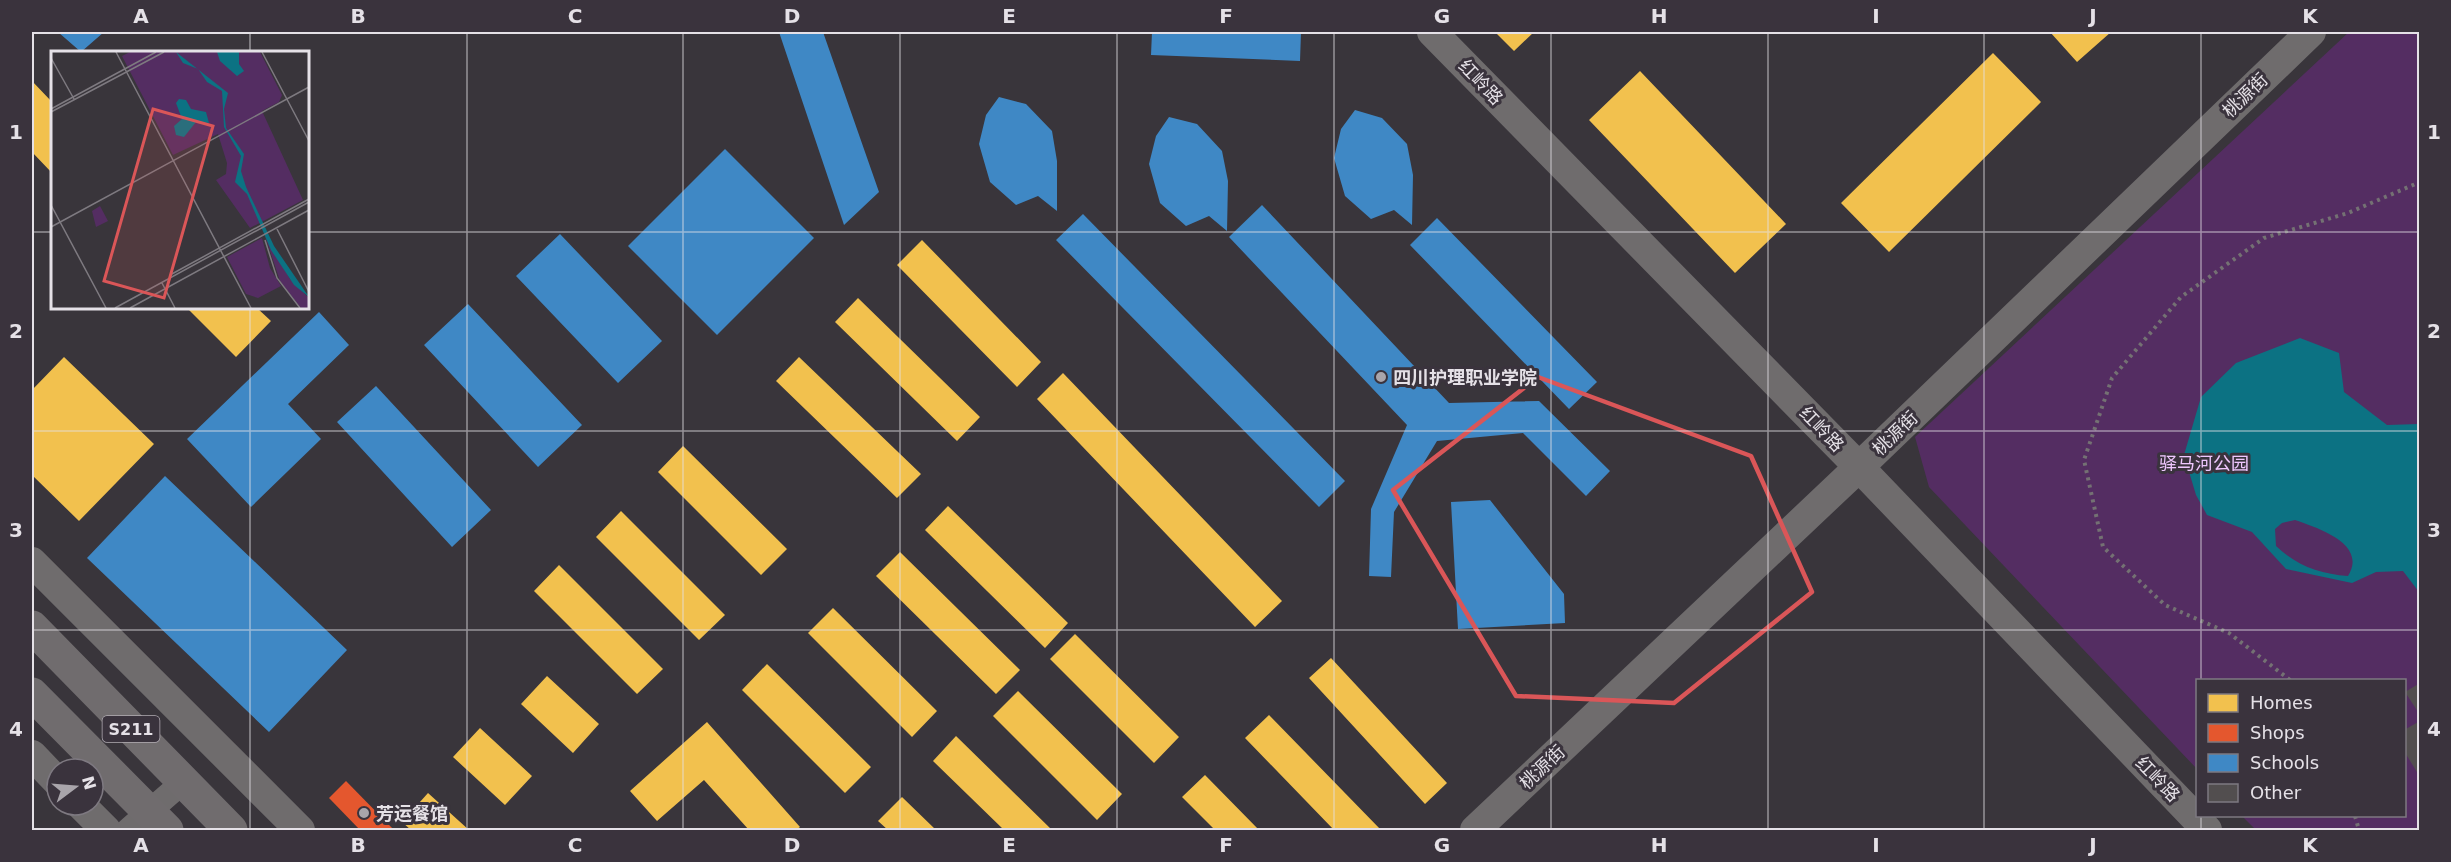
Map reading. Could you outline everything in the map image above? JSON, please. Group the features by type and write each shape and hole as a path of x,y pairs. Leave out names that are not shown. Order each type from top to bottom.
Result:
{"main road":[{"name":"S211","path":"32,627 231,831"},
{"name":"S211","path":"32,694 148,824"}],"street":[{"name":"红岭路","path":"1432,32 1859,467 2207,831"},
{"name":"桃源街","path":"1475,831 1859,467 2311,32"},
{"path":"32,562 300,831"},
{"path":"32,755 45,769"},
{"path":"148,824 183,782"},
{"path":"93,817 106,831"}],"path":[{"path":"2287,679 2229,633 2165,605 2103,547 2084,460 2112,378 2181,297 2264,238 2348,213 2420,182"}],"highlighted area":[{"path":"1538,377 1751,456 1812,592 1674,703 1516,696 1393,490"}],"green space":[{"name":"驿马河公园","path":"2349,32 2419,32 2419,830 2256,830 2243,817 2406,817 2406,679 2196,679 2196,768 1929,487 1915,437"}],"water":[{"path":"2300,338 2339,353 2344,392 2387,425 2419,424 2419,592 2403,571 2376,572 2352,583 2286,569 2252,532 2207,515 2196,495 2184,455 2201,397 2236,363","holes":["2295,520 2327,533 2346,546 2351,555 2352,565 2348,576 2309,568 2292,559 2276,546 2275,529 2282,523"]}],"building: Homes":[{"path":"1495,32 1534,32 1514,51"},
{"path":"2050,32 2111,32 2077,62"},
{"path":"1993,53 2041,102 1889,252 1841,203"},
{"path":"1640,71 1786,224 1735,273 1589,120"},
{"path":"32,81 51,101 51,172 32,152"},
{"path":"922,240 1041,362 1017,387 897,265"},
{"path":"858,298 980,417 957,441 835,322"},
{"path":"188,309 258,309 271,321 236,357"},
{"path":"64,357 154,444 79,521 32,475 32,390"},
{"path":"799,357 921,474 897,498 776,381"},
{"path":"1063,373 1282,601 1255,627 1037,399"},
{"path":"683,446 787,549 761,575 658,472"},
{"path":"948,506 1068,623 1045,648 925,530"},
{"path":"621,511 725,615 699,640 596,537"},
{"path":"900,552 1020,670 996,694 876,576"},
{"path":"559,565 663,669 637,694 534,591"},
{"path":"833,608 937,711 912,737 808,633"},
{"path":"1075,634 1179,737 1154,763 1050,659"},
{"path":"1331,658 1447,783 1425,804 1309,678"},
{"path":"767,664 871,767 845,793 742,690"},
{"path":"547,676 599,724 573,753 521,704"},
{"path":"1018,691 1122,794 1097,820 993,716"},
{"path":"1269,715 1381,830 1334,830 1245,738"},
{"path":"707,722 800,827 796,830 749,830 704,780 657,821 630,791"},
{"path":"480,728 532,776 505,805 453,757"},
{"path":"956,736 1052,830 1004,830 933,761"},
{"path":"1205,775 1259,830 1215,830 1182,797"},
{"path":"428,793 469,830 411,830 402,822"},
{"path":"902,797 936,830 888,830 878,821"}],"building: Shops":[{"path":"346,781 394,830 360,830 329,798"}],"building: Schools":[{"path":"58,32 104,32 82,51"},
{"path":"779,32 823,32 879,192 844,225"},
{"path":"1152,32 1301,32 1300,61 1151,55"},
{"path":"999,97 1026,104 1052,131 1057,161 1057,211 1038,196 1016,205 990,182 979,144 986,115"},
{"path":"1355,110 1382,118 1407,144 1413,175 1412,225 1394,210 1371,219 1345,196 1334,158 1341,129"},
{"path":"1169,117 1197,124 1222,151 1228,181 1227,231 1209,216 1186,226 1160,203 1149,164 1156,136"},
{"path":"725,149 814,238 717,335 628,246"},
{"path":"1262,205 1449,403 1539,401 1610,471 1586,496 1523,433 1437,441 1394,512 1391,577 1369,576 1371,509 1407,425 1229,237"},
{"path":"1083,214 1345,481 1319,507 1056,240"},
{"path":"1437,218 1597,382 1569,409 1410,245"},
{"path":"560,234 662,341 618,383 516,276"},
{"path":"468,304 582,425 538,467 424,345"},
{"path":"319,312 349,345 288,404 321,439 251,507 187,439"},
{"path":"376,386 491,510 452,547 337,422"},
{"path":"165,476 347,650 269,732 87,558"},
{"path":"1490,500 1564,594 1565,623 1458,629 1451,502"}],"building: Other":[{"path":"2420,683 2420,715 2406,694"},
{"path":"2420,721 2420,777 2406,754 2406,729"}],"place":[{"name":"四川护理职业学院","path":"1381,377"},
{"name":"芳运餐馆","path":"364,813"}]}
